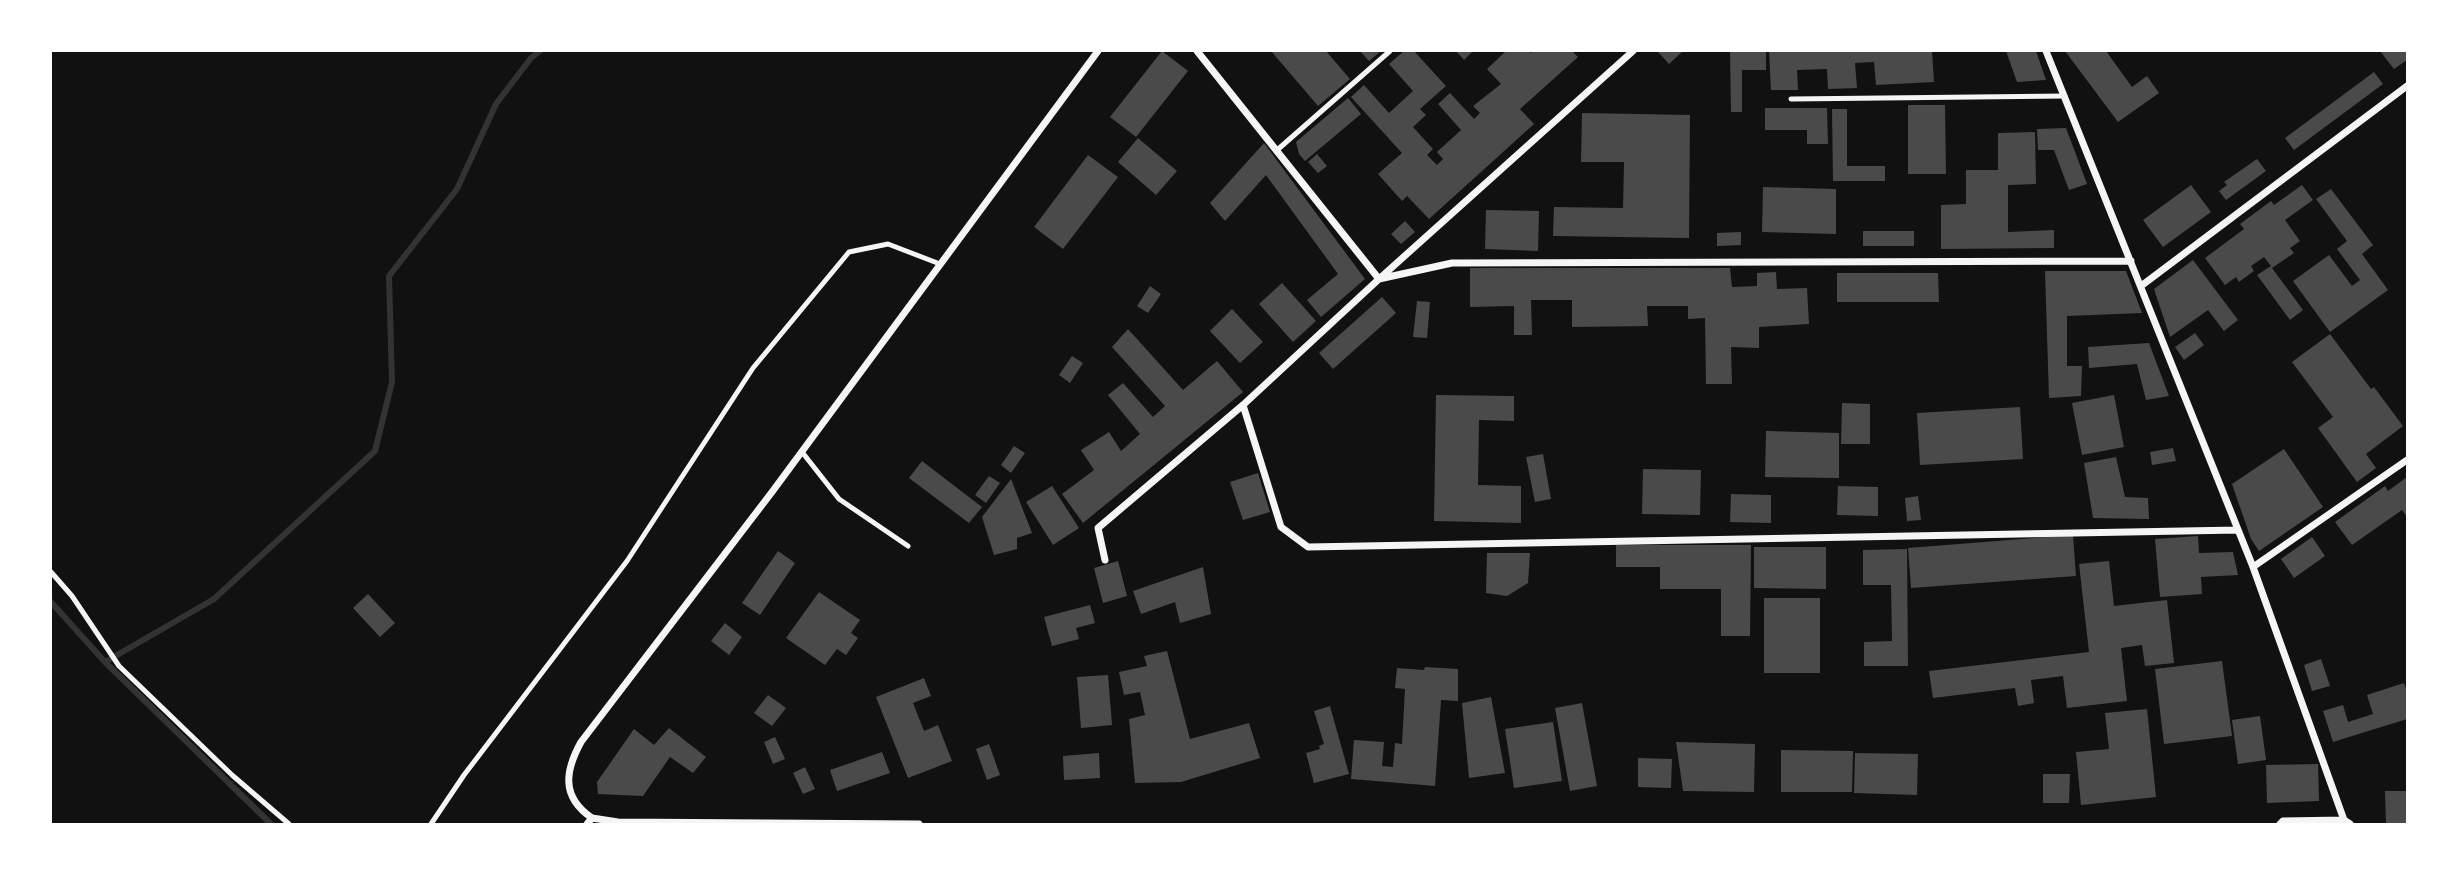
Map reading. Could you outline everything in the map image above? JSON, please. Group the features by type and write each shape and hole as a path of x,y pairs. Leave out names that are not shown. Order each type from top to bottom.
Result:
{"street":[{"path":"919,824 589,821 576,803 568,783 571,762 581,743 802,452 1098,51"},
{"path":"1197,51 1378,279"},
{"path":"1105,560 1098,528 1243,405 1378,279 1633,51"},
{"path":"2046,51 2253,567 2347,822 2283,821 2280,824"},
{"path":"2141,286 2407,86"},
{"path":"1378,279 1452,263 2131,261"},
{"path":"1243,405 1281,527 1308,547 2238,530"},
{"path":"2253,567 2407,460"}],"lane":[{"path":"1276,151 1390,51"},
{"path":"1791,99 2065,96"},
{"path":"431,824 464,775 627,561 754,368 849,252 888,244 940,264"},
{"path":"802,452 839,499 908,546"},
{"path":"51,572 72,596 119,666 232,775 289,824"}],"building":[{"path":"1162,51 1188,71 1136,137 1110,117"},
{"path":"1271,51 1326,51 1350,79 1318,106"},
{"path":"1360,51 1381,51 1369,61"},
{"path":"1404,51 1414,51 1446,86 1420,109 1426,115 1413,127 1433,149 1427,155 1437,165 1443,159 1437,152 1461,130 1438,104 1450,93 1474,119 1480,113 1473,106 1501,84 1487,69 1506,51 1572,51 1578,57 1520,109 1534,124 1429,219 1407,196 1402,201 1378,174 1402,153 1351,97 1364,85 1389,113 1413,91 1389,64"},
{"path":"1456,51 1473,51 1464,60"},
{"path":"1657,51 1683,51 1669,64"},
{"path":"1730,51 1766,51 1766,70 1742,70 1742,112 1731,112"},
{"path":"1769,51 1932,51 1934,82 1876,85 1874,62 1855,63 1857,88 1828,89 1827,69 1797,70 1798,90 1771,90"},
{"path":"2006,51 2036,51 2046,80 2017,82"},
{"path":"2065,51 2106,51 2132,87 2147,76 2159,93 2118,122"},
{"path":"2380,51 2407,51 2407,60 2394,69"},
{"path":"2374,72 2383,84 2294,150 2285,138"},
{"path":"1348,98 1361,114 1305,161 1299,154 1296,142"},
{"path":"1908,105 1945,105 1946,174 1908,174"},
{"path":"1765,108 1827,108 1828,144 1807,144 1807,130 1765,130"},
{"path":"1832,109 1847,109 1847,166 1885,166 1885,181 1833,181"},
{"path":"1582,113 1690,115 1689,238 1553,236 1554,207 1623,208 1624,162 1581,162"},
{"path":"2066,128 2087,184 2069,190 2054,150 2038,150 2037,129"},
{"path":"2035,132 2036,184 2008,185 2008,232 2054,230 2054,248 1941,249 1941,205 1966,204 1966,170 1998,170 1998,133"},
{"path":"1138,138 1177,171 1156,195 1118,162"},
{"path":"1264,143 1365,279 1321,317 1307,300 1338,274 1266,175 1225,221 1210,203"},
{"path":"1317,154 1327,166 1318,173 1308,162"},
{"path":"1088,155 1118,177 1063,249 1034,227"},
{"path":"2257,159 2266,171 2226,200 2219,191 2227,185 2224,182"},
{"path":"2191,185 2211,212 2163,247 2143,220"},
{"path":"2302,185 2313,200 2285,220 2300,241 2290,248 2294,253 2272,268 2303,310 2290,320 2257,275 2271,266 2264,257 2251,266 2254,271 2239,282 2236,277 2225,285 2205,258 2244,229 2240,224 2271,201 2274,205"},
{"path":"1763,187 1836,189 1836,234 1762,232"},
{"path":"2331,189 2373,245 2362,254 2388,290 2330,332 2293,281 2329,255 2352,286 2360,280 2337,249 2347,241 2316,199"},
{"path":"1486,210 1539,211 1538,251 1485,249"},
{"path":"1405,221 1415,232 1401,244 1391,234"},
{"path":"1863,231 1914,231 1914,246 1863,246"},
{"path":"1741,232 1741,245 1717,246 1717,233"},
{"path":"2193,260 2238,320 2224,331 2208,310 2170,337 2154,289"},
{"path":"1470,268 1730,268 1732,287 1757,286 1757,273 1776,272 1777,289 1807,288 1809,324 1759,327 1759,348 1731,347 1732,384 1706,384 1705,318 1688,319 1688,306 1647,306 1648,326 1572,327 1572,300 1531,300 1532,335 1514,335 1514,306 1470,307"},
{"path":"2045,271 2126,271 2142,313 2067,316 2067,366 2082,366 2081,396 2049,398"},
{"path":"1837,273 1938,273 1939,302 1837,302"},
{"path":"1282,283 1316,321 1293,342 1259,304"},
{"path":"1150,286 1161,294 1148,313 1137,306"},
{"path":"1382,297 1396,313 1333,369 1319,353"},
{"path":"1417,301 1430,302 1427,338 1413,337"},
{"path":"1232,309 1263,342 1240,363 1210,331"},
{"path":"1128,329 1183,390 1217,361 1243,392 1083,523 1062,494 1094,470 1081,450 1109,432 1121,451 1140,434 1108,395 1123,383 1153,417 1165,406 1112,347"},
{"path":"2195,333 2204,345 2184,360 2175,347"},
{"path":"2330,334 2403,426 2366,454 2376,468 2357,482 2318,428 2333,417 2292,362"},
{"path":"2149,343 2169,396 2146,400 2137,364 2089,368 2088,347"},
{"path":"1072,356 1083,363 1070,383 1059,375"},
{"path":"1436,395 1514,396 1514,421 1479,420 1478,485 1521,486 1521,523 1434,521"},
{"path":"2114,395 2124,447 2082,455 2072,403"},
{"path":"1842,403 1870,404 1870,444 1841,444"},
{"path":"2020,407 2023,459 1920,465 1917,413"},
{"path":"1766,431 1839,433 1839,478 1765,477"},
{"path":"1014,446 1025,453 1011,473 1001,465"},
{"path":"2173,448 2176,461 2152,465 2150,452"},
{"path":"2284,449 2323,507 2259,551 2251,539 2232,484"},
{"path":"1543,454 1551,499 1535,502 1526,457"},
{"path":"2116,457 2125,497 2148,498 2149,519 2093,518 2084,463"},
{"path":"922,461 982,507 969,523 909,478"},
{"path":"1643,469 1701,470 1700,515 1642,514"},
{"path":"1258,473 1270,512 1243,520 1230,482"},
{"path":"989,476 1000,483 986,503 975,495"},
{"path":"2407,477 2407,517 2402,510 2352,545 2335,522 2385,486 2388,491"},
{"path":"1011,479 1032,533 1017,538 1017,549 994,555 982,517"},
{"path":"1052,486 1079,528 1053,545 1026,502"},
{"path":"1838,486 1878,487 1878,516 1837,515"},
{"path":"1731,494 1771,495 1771,523 1730,522"},
{"path":"1918,496 1921,520 1907,521 1905,498"},
{"path":"2073,535 2076,576 1911,588 1908,548"},
{"path":"2198,536 2199,553 2233,552 2238,575 2201,577 2202,594 2160,597 2155,539"},
{"path":"2312,537 2325,556 2294,578 2281,559"},
{"path":"1616,545 1751,545 1750,636 1721,636 1721,589 1660,589 1660,567 1616,567"},
{"path":"1754,547 1826,547 1826,589 1754,588"},
{"path":"1907,549 1908,666 1864,666 1864,642 1892,641 1891,585 1863,585 1863,550"},
{"path":"778,551 795,563 760,615 742,603"},
{"path":"1487,553 1530,553 1528,583 1507,596 1486,593"},
{"path":"1118,561 1127,596 1103,603 1094,568"},
{"path":"2109,561 2114,606 2167,600 2174,663 2145,666 2142,645 2121,648 2127,701 2067,708 2063,676 2031,680 2034,703 2018,706 2015,688 1933,698 1929,671 2089,652 2079,564"},
{"path":"1203,567 1211,614 1180,623 1175,602 1141,614 1133,591"},
{"path":"819,592 860,620 851,633 858,638 846,655 837,649 825,665 786,638"},
{"path":"368,594 395,623 380,637 353,608"},
{"path":"1764,598 1820,598 1820,673 1764,673"},
{"path":"1090,605 1095,623 1076,628 1079,639 1052,646 1044,617"},
{"path":"725,623 742,637 729,655 711,641"},
{"path":"1167,651 1190,739 1249,723 1260,758 1181,782 1135,783 1129,719 1145,715 1140,692 1124,695 1119,672 1147,666 1144,656"},
{"path":"2321,659 2330,686 2312,691 2304,665"},
{"path":"2222,661 2232,736 2164,744 2155,669"},
{"path":"1425,667 1458,669 1458,701 1441,700 1435,786 1351,779 1354,740 1384,742 1382,766 1393,767 1395,743 1402,744 1405,689 1395,688 1397,668 1424,670"},
{"path":"1108,675 1112,725 1081,728 1077,677"},
{"path":"924,678 931,696 913,703 924,731 938,725 952,761 908,778 876,697"},
{"path":"2404,683 2407,692 2407,719 2333,742 2323,711 2343,705 2348,722 2373,714 2367,695"},
{"path":"768,695 786,708 772,726 754,713"},
{"path":"1491,697 1505,773 1469,778 1462,703"},
{"path":"1582,703 1597,786 1570,791 1555,708"},
{"path":"1330,706 1349,774 1314,783 1306,753 1320,749 1319,746 1324,744 1314,711"},
{"path":"2147,709 2156,797 2081,805 2076,752 2109,749 2105,713"},
{"path":"2260,716 2266,760 2238,764 2232,720"},
{"path":"1553,722 1562,781 1514,788 1505,729"},
{"path":"669,728 706,757 693,773 670,757 643,796 598,794 597,782 634,729 654,745"},
{"path":"775,737 785,759 773,764 764,742"},
{"path":"1676,742 1755,744 1754,792 1683,791"},
{"path":"989,744 1000,775 987,780 976,749"},
{"path":"1781,750 1853,751 1852,792 1781,792"},
{"path":"882,752 890,773 837,791 830,770"},
{"path":"1099,753 1100,778 1064,780 1063,756"},
{"path":"1855,753 1918,754 1917,795 1854,793"},
{"path":"1638,758 1672,759 1671,788 1638,787"},
{"path":"2318,764 2319,801 2267,803 2266,765"},
{"path":"805,767 815,789 803,794 793,773"},
{"path":"2043,774 2070,774 2069,803 2043,803"},
{"path":"2385,791 2407,791 2407,824 2386,824"}],"waterway":[{"path":"271,824 105,662 214,599 375,451 392,382 389,276 457,189 496,104 531,58 540,51"},
{"path":"51,602 105,662"}]}
